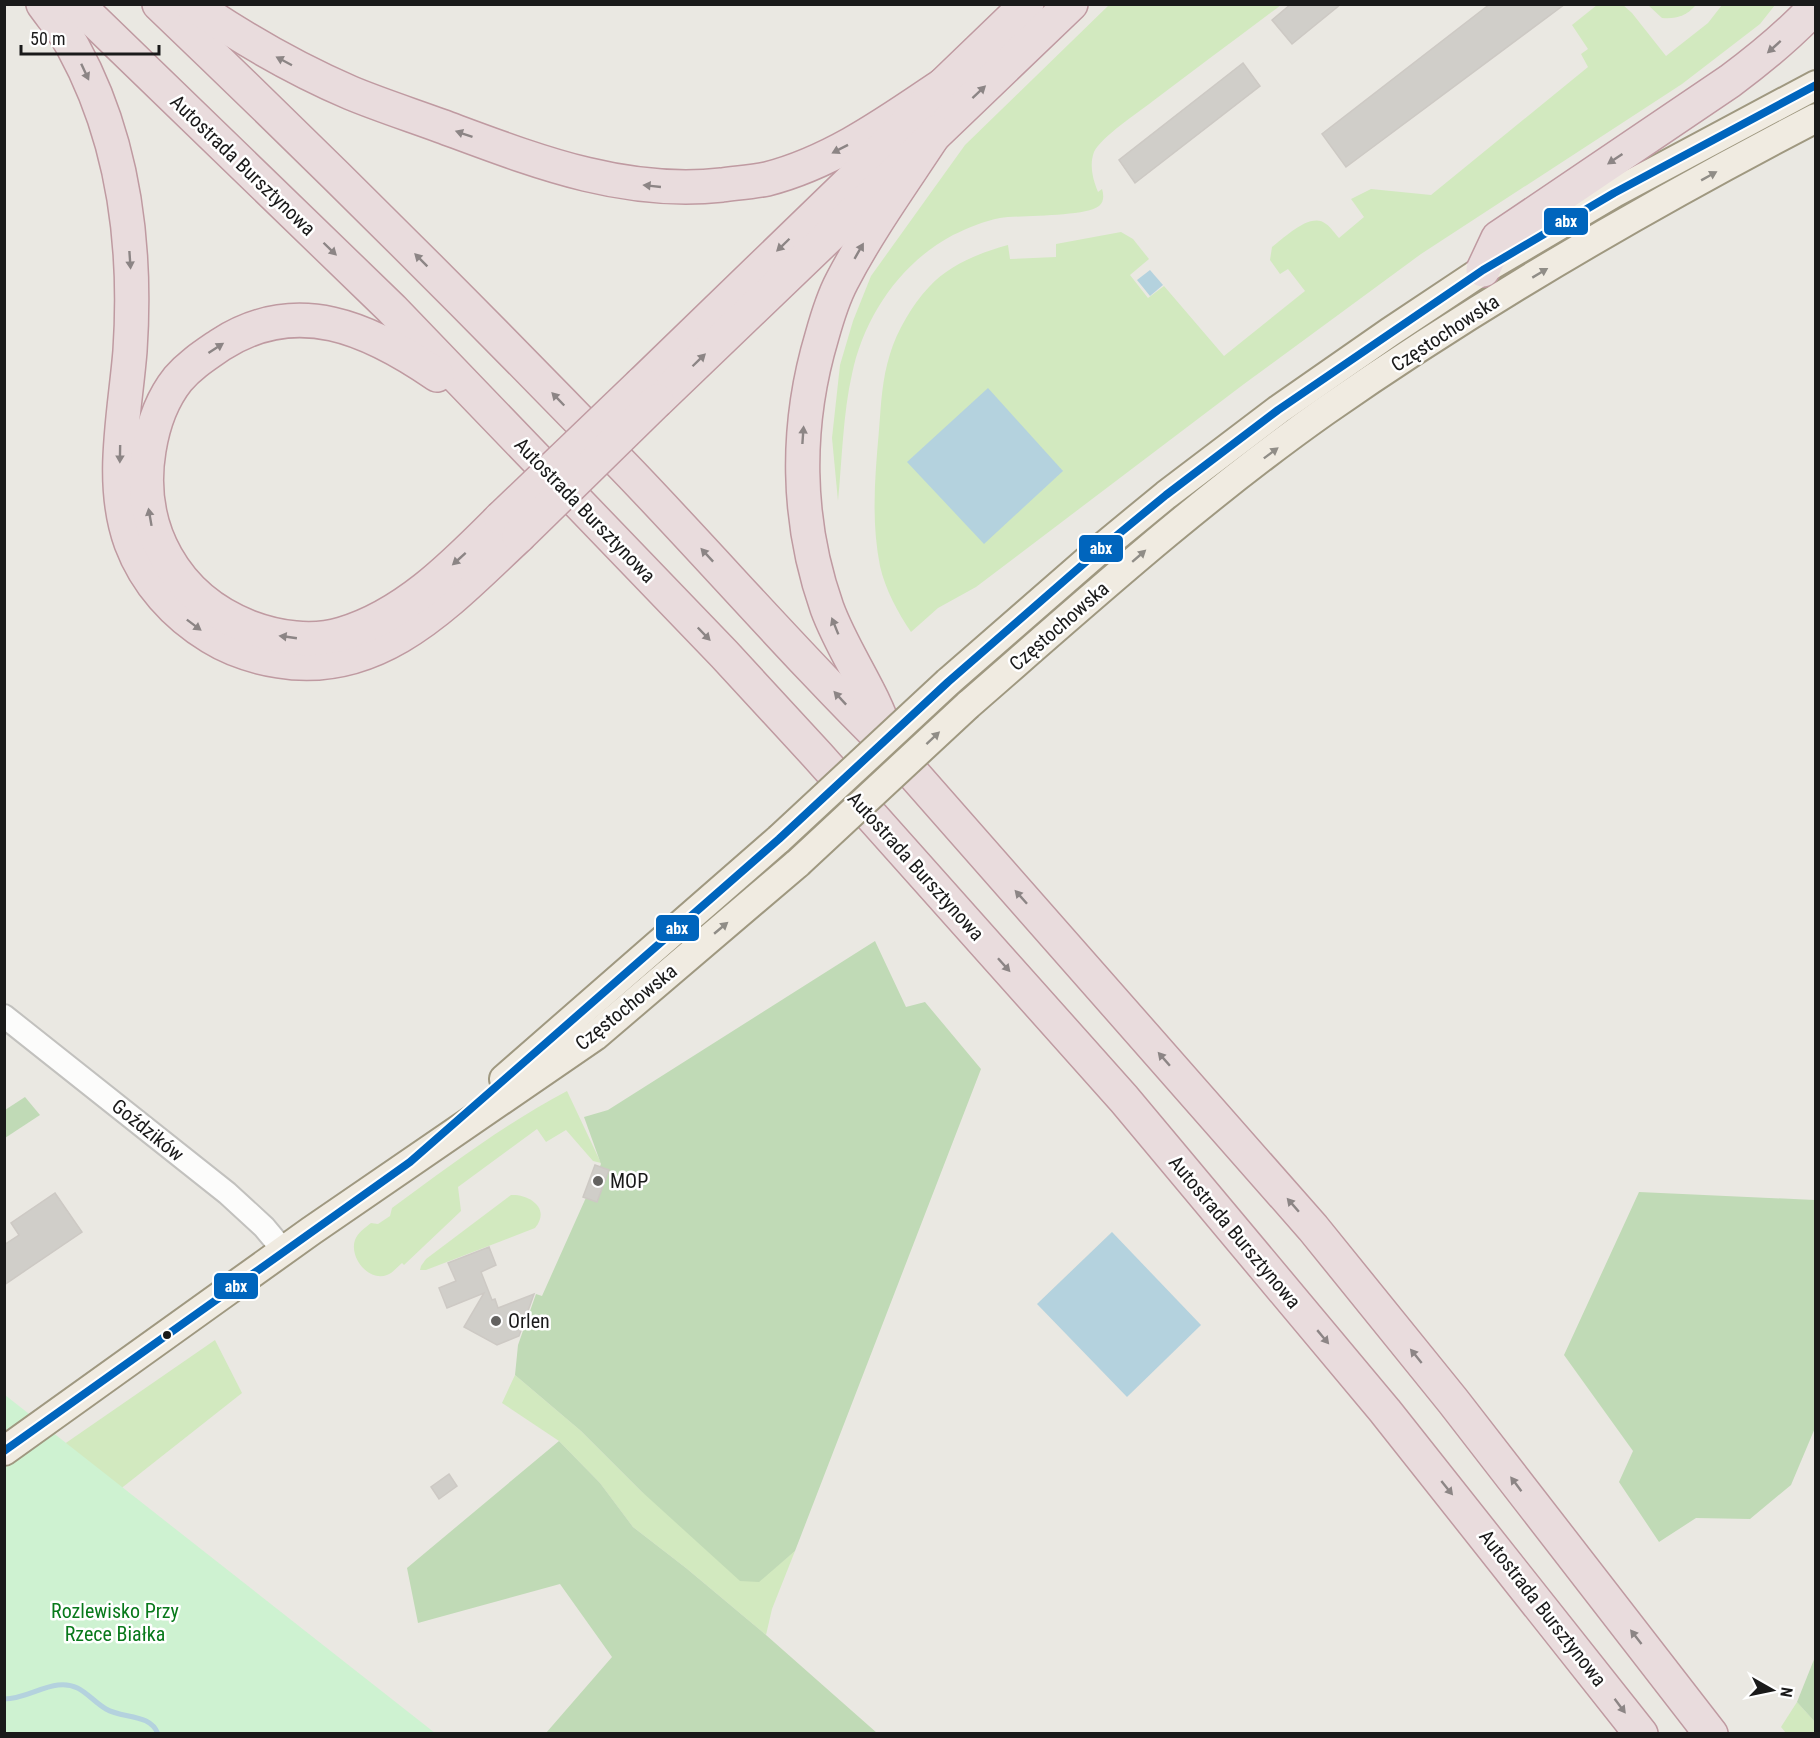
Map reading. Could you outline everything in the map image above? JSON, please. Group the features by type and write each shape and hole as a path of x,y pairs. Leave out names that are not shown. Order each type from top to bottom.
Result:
{"highway":[{"path":"43,4 72,45 98,99 114,145 127,219 132,282 130,350 121,441 120,492 131,542 157,590 175,611 198,629 227,647 258,658 297,664 334,663 363,654 414,628 440,609 510,527 649,392 936,132 1071,4"},
{"name":"Autostrada Bursztynowa","path":"77,4 392,309 818,756 1124,1099 1385,1411 1641,1734"},
{"path":"159,4 469,309 658,503 896,754 1313,1228 1453,1401 1711,1734"},
{"path":"192,4 258,47 352,93 550,165 602,179 646,186 691,188 767,179 813,163 870,134 943,85"},
{"path":"649,392 943,85 1027,4"},
{"path":"1479,273 1498,238 1730,81 1764,56 1815,6"},
{"path":"896,754 870,694 842,644 816,572 802,492 805,414 812,370 840,283 879,217 936,132"},
{"path":"489,410 413,358 350,327 308,321 273,323 233,337 196,360 177,380 153,428 147,461 146,493 152,527 166,556 182,579 201,599 229,619 262,632 314,639 340,635 364,627 406,602 451,567 510,527"}],"main road":[{"name":"Częstochowska","path":"410,1162 778,839 948,682 1166,495 1278,410 1479,273 1614,193 1815,85"},
{"name":"Częstochowska","path":"4,1451 410,1162 595,1036 798,863 968,705 1169,530 1324,412 1499,297 1636,216 1815,118"}],"street":[{"name":"Goździków","path":"4,1016 227,1193 264,1227 284,1251"}],"green space":[{"path":"1109,5 1281,5 1104,139 1094,152 1092,167 1098,192 1102,189 1103,191 1103,200 1099,206 1081,212 1000,218 982,223 953,235 934,247 901,276 875,312 865,332 852,374 843,437 838,501 832,438 840,365 853,321 871,276 965,145"},
{"path":"1597,5 1623,5 1666,56 1708,23 1722,5 1775,5 1760,24 1682,84 1421,254 1244,384 976,587 938,608 911,632 901,617 885,583 880,566 875,532 876,464 882,392 890,354 911,310 937,279 965,261 1008,245 1010,259 1056,257 1056,244 1121,232 1133,239 1149,259 1130,275 1148,298 1164,286 1224,356 1305,291 1288,269 1280,274 1270,260 1272,247 1290,232 1313,221 1326,224 1339,238 1364,217 1351,199 1371,189 1431,195 1588,67 1581,54 1588,49 1572,25"},
{"path":"1648,5 1696,5 1685,14 1662,18"},
{"path":"875,941 906,1007 925,1002 981,1069 795,1551 759,1582 740,1581 641,1491 581,1431 515,1375 518,1345 536,1294 542,1296 601,1164 584,1117 608,1110"},
{"path":"567,1091 601,1163 593,1161 566,1130 546,1142 537,1129 458,1187 461,1211 404,1265 402,1263 389,1274 380,1276 367,1271 357,1260 355,1240 364,1228 371,1223 378,1224 390,1216 392,1208 478,1146"},
{"path":"25,1097 40,1115 5,1138 5,1110"},
{"path":"1639,1192 1815,1200 1815,1428 1791,1485 1750,1519 1696,1518 1659,1542 1619,1482 1633,1451 1564,1355"},
{"path":"511,1195 525,1197 536,1204 541,1215 535,1228 426,1270 420,1270 426,1259"},
{"path":"215,1340 242,1393 5,1580 5,1485"},
{"path":"515,1375 581,1431 641,1491 759,1581 795,1551 772,1609 766,1635 633,1527 600,1483 559,1441 502,1403"},
{"name":"Rozlewisko Przy Rzece Białka","path":"5,1395 435,1733 5,1733"},
{"path":"559,1441 600,1483 633,1527 766,1635 877,1733 546,1733 612,1657 560,1584 418,1623 407,1568"},
{"path":"1815,1657 1816,1722 1797,1702"},
{"path":"1797,1702 1815,1722 1815,1733 1786,1733 1781,1727"}],"water":[{"path":"1150,270 1163,285 1150,296 1137,280"},
{"path":"988,388 1063,471 984,544 907,462"},
{"path":"1112,1232 1201,1325 1127,1397 1037,1304"}],"building":[{"path":"1291,4 1341,4 1292,44 1272,20"},
{"path":"1490,4 1565,4 1346,167 1322,134"},
{"path":"1243,63 1260,86 1135,183 1119,160"},
{"name":"MOP","path":"595,1165 609,1170 597,1202 583,1197"},
{"path":"55,1193 82,1232 4,1285 4,1245 19,1235 11,1223"},
{"path":"489,1247 496,1265 481,1272 492,1300 495,1299 498,1308 534,1294 519,1336 497,1345 464,1327 484,1293 447,1308 439,1288 456,1281 448,1263"},
{"path":"449,1474 457,1486 439,1499 431,1487"}],"waterway":[{"path":"4,1699 18,1697 51,1686 73,1686 106,1709 143,1719 154,1727 158,1734"}],"transit line":[{"name":"abx","path":"4,1451 410,1162 779,839 948,682 1104,546 1166,495 1278,410 1483,270 1614,193 1816,85"}],"place":[{"name":"MOP","path":"598,1181"},
{"name":"Orlen","path":"496,1321"}]}
